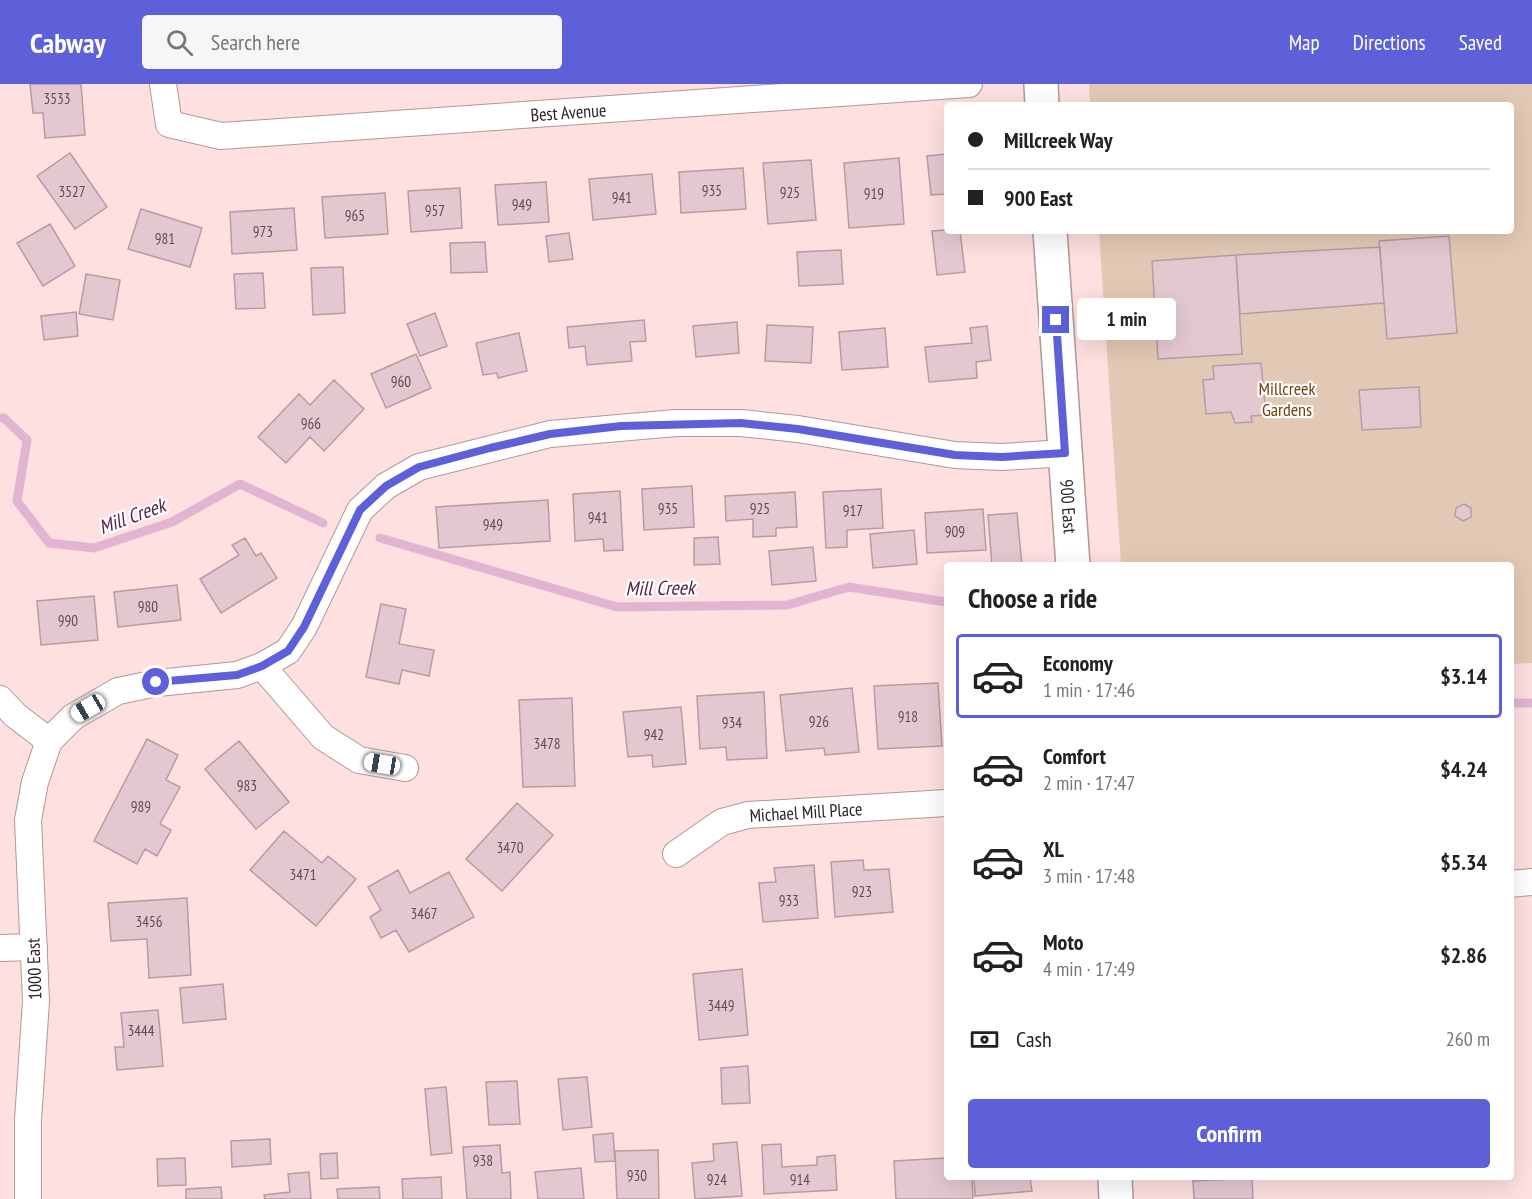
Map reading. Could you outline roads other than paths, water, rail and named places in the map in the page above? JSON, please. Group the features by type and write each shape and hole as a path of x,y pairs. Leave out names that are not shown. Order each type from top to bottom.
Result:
{"main road":[{"path":"1041,84 1042,102"},
{"name":"900 East","path":"1050,234 1073,562"},
{"path":"1115,1180 1116,1199"}],"street":[{"name":"Best Avenue","path":"163,84 169,124 220,136 969,84"},
{"path":"0,699 15,715 49,741 73,717 118,691 156,682 237,675 262,666 288,651 304,627 360,510 386,486 419,467 550,434 621,426 741,423 798,429 955,455 1002,457 1065,453"},
{"path":"262,666 323,737 359,760 405,768"},
{"name":"1000 East","path":"28,1199 28,1120 36,1001 28,820 35,782 49,741"},
{"name":"Michael Mill Place","path":"676,854 717,825 748,815 944,803"},
{"path":"1514,884 1532,882"},
{"path":"0,948 34,947"}],"waterway":[{"name":"Mill Creek","path":"0,418 4,418 27,440 17,501 49,543 94,548 172,522 240,484 323,523"},
{"name":"Mill Creek","path":"380,538 617,607 787,605 849,587 944,602"},
{"name":"Mill Creek","path":"1514,703 1532,703"}],"park label":[{"name":"Millcreek Gardens","path":"1287,398"}]}
